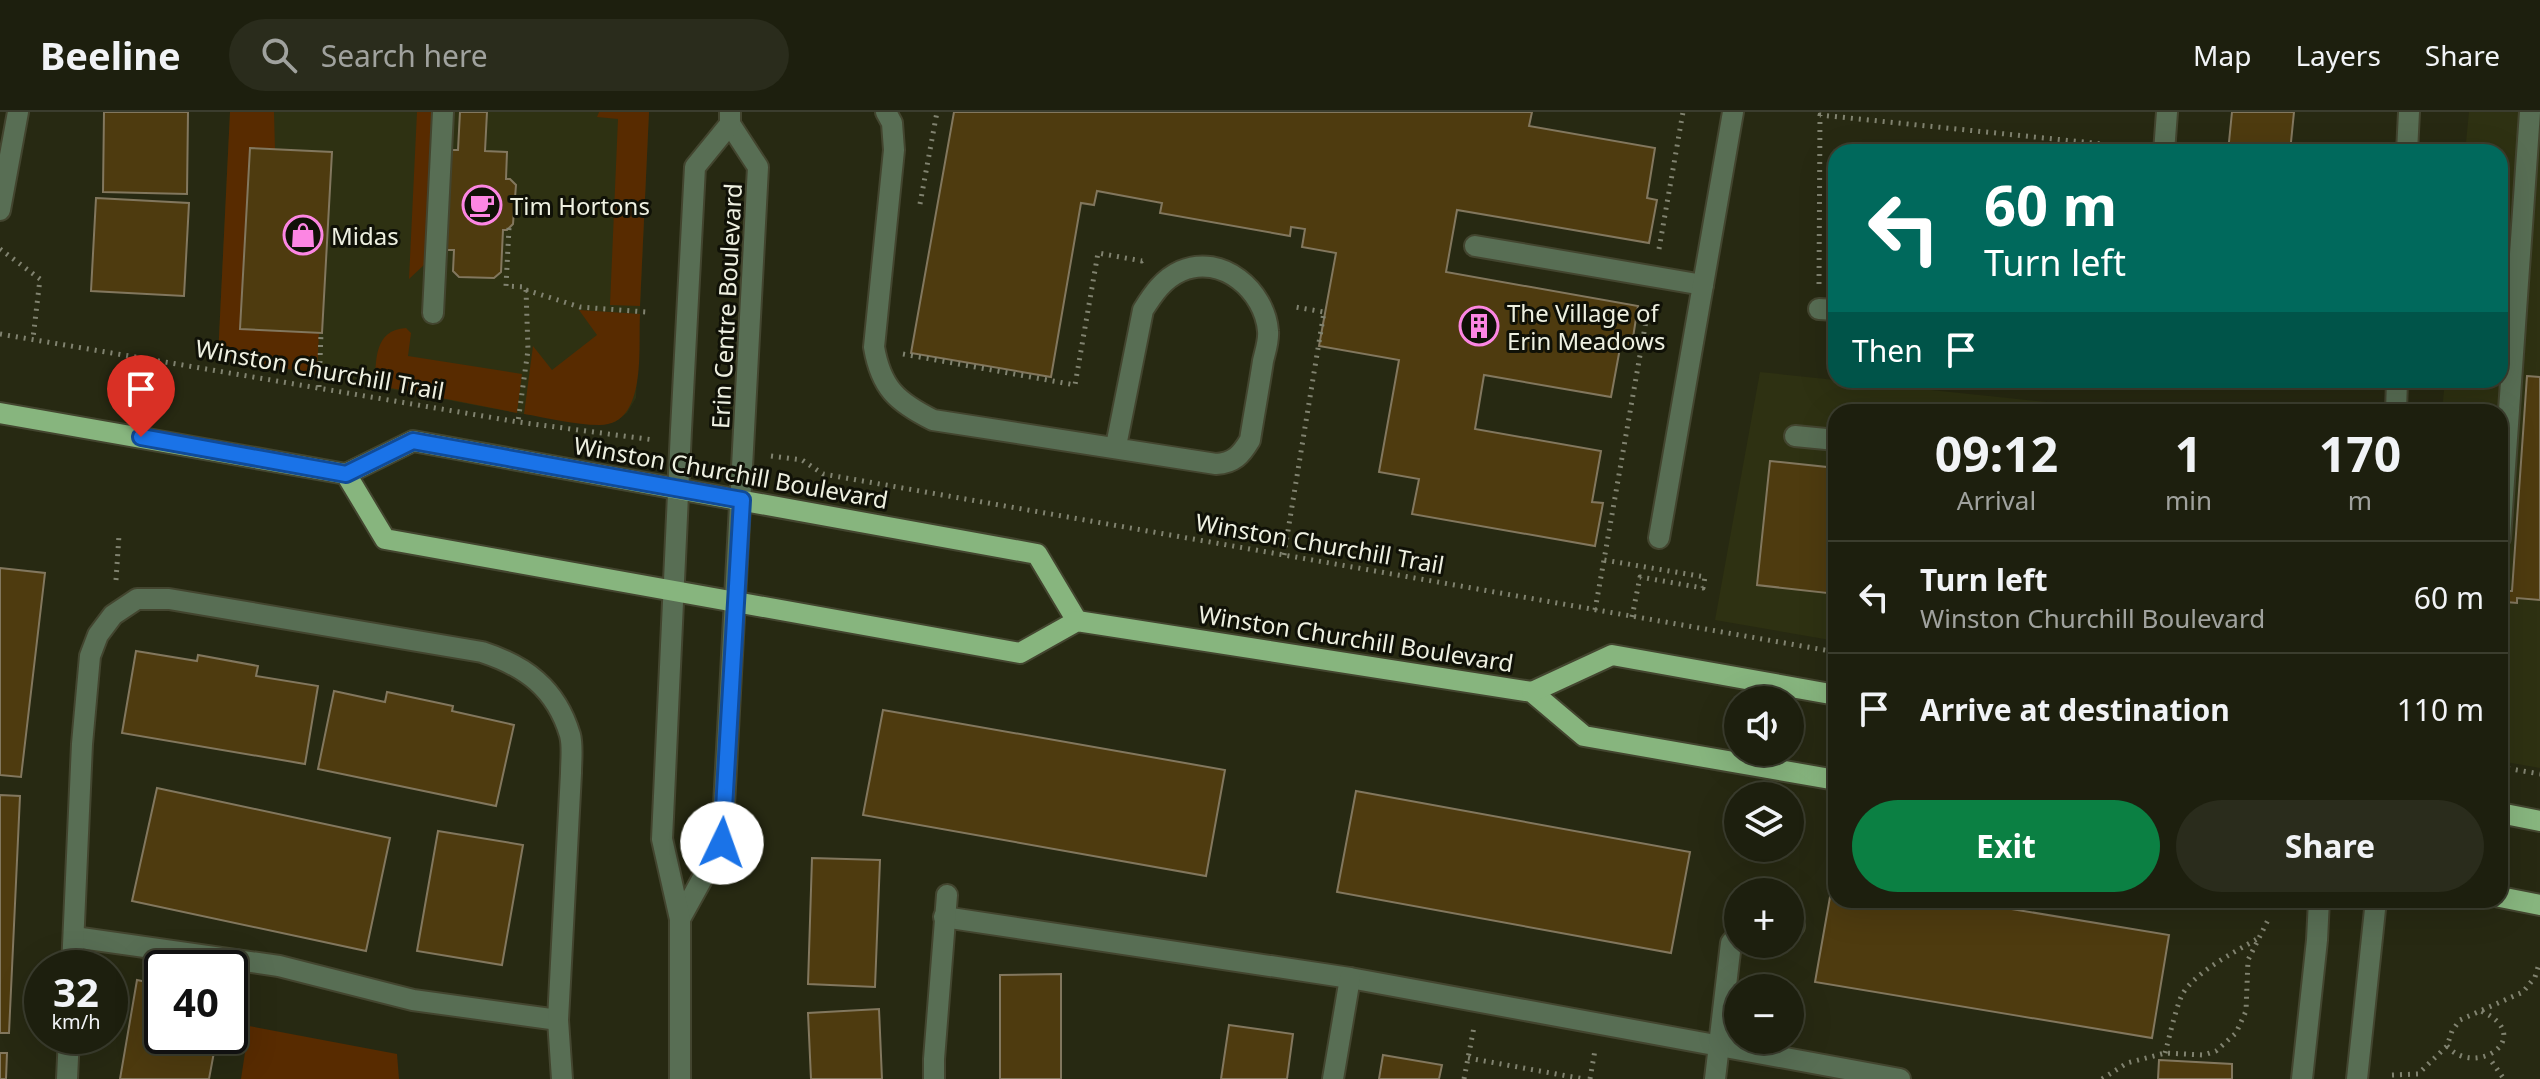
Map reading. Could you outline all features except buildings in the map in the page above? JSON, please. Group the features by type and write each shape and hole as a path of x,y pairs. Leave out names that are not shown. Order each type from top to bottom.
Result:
{"main road":[{"path":"0,413 346,474 385,539 1020,653 1077,621"},
{"name":"Winston Churchill Boulevard","path":"346,474 413,441 1037,554 1077,621 1532,692 1584,736 1828,779"},
{"name":"Winston Churchill Boulevard","path":"1532,692 1612,655 1828,694"},
{"path":"2508,815 2540,821"},
{"path":"2508,899 2540,905"}],"street":[{"path":"0,210 18,112"},
{"path":"433,313 443,112"},
{"path":"886,112 892,123 894,150 874,347 878,371 898,400 933,420 1116,446 1216,464 1228,463 1241,453 1250,440 1268,332 1261,302 1244,282 1230,272 1204,267 1184,270 1167,279 1153,293 1143,310 1116,446"},
{"path":"1659,538 1733,112"},
{"path":"2165,144 2167,112"},
{"path":"2407,144 2409,112"},
{"path":"2508,424 2530,112"},
{"name":"Erin Centre Boulevard","path":"680,919 722,843 758,167 730,118 695,167 678,489 662,839 680,919 680,1079"},
{"path":"1475,246 1703,285"},
{"path":"1795,436 1828,439"},
{"path":"73,950 82,744 90,656 98,635 113,615 137,599 185,601 482,652 511,661 537,678 556,705 570,736 571,773 558,1020 562,1079"},
{"path":"934,1079 947,895"},
{"path":"2302,1079 2319,908"},
{"path":"2357,1079 2375,908"},
{"path":"944,917 1350,978 1900,1079"},
{"path":"74,937 279,966 413,1000 558,1020"},
{"path":"1715,1079 1729,958"},
{"path":"1333,1079 1350,978"},
{"path":"67,1079 68,1054"}],"path":[{"path":"1658,253 1683,112"},
{"path":"1827,310 1820,114 2103,144"},
{"path":"509,228 506,286 525,287 526,290 580,307 646,312"},
{"path":"0,249 40,279 33,338"},
{"path":"518,422 528,350 526,290"},
{"path":"319,387 321,333"},
{"name":"Winston Churchill Trail","path":"0,334 518,422 634,437"},
{"name":"Winston Churchill Trail","path":"802,460 823,474 1828,651"},
{"path":"119,535 116,587 124,608"},
{"path":"1595,610 1604,560"},
{"path":"2508,768 2540,774"},
{"path":"2102,1079 2127,1063 2165,1053 2204,1055 2216,1051 2236,1033 2246,1011 2248,960 2269,918"},
{"path":"2165,1053 2182,995 2224,958 2260,937"},
{"path":"2392,1075 2418,1074 2447,1046 2460,1020 2523,992 2535,977 2539,964"},
{"path":"1464,1079 1479,1003"},
{"path":"2481,1011 2492,1016 2503,1030 2502,1049 2492,1062 2482,1067"},
{"path":"2447,1046 2464,1065"},
{"path":"1468,1058 1584,1079"},
{"path":"2492,1062 2504,1079"}],"shaded area":[{"path":"230,112 649,112 636,398 627,413 615,422 601,425 517,413 218,357"},
{"path":"230,112 274,112 275,150 250,148 240,329 319,333 317,374 218,357"},
{"path":"417,112 432,112 425,264 409,279"},
{"path":"599,112 649,112 640,306 610,305 618,119 597,117"},
{"path":"2469,112 2540,112 2540,768 2508,762 2508,404 2443,404 2444,388 2508,388 2508,144 2466,144"},
{"path":"579,310 640,314 637,382 626,413 615,422 599,425 524,414 533,346 552,370 597,335"},
{"path":"406,328 411,333 408,356 522,374 517,413 375,385 382,340 396,330"},
{"path":"1760,372 1828,379 1828,388 1913,388 2066,404 1828,404 1828,640 1715,620"},
{"path":"249,1026 397,1054 399,1079 241,1079 245,1054 248,1054"}],"place":[{"name":"Tim Hortons","path":"482,205"},
{"name":"Midas","path":"303,235"},
{"name":"The Village of Erin Meadows","path":"1479,326"}],"route":[{"path":"141,437 346,474 413,441 742,500 722,843"}]}
